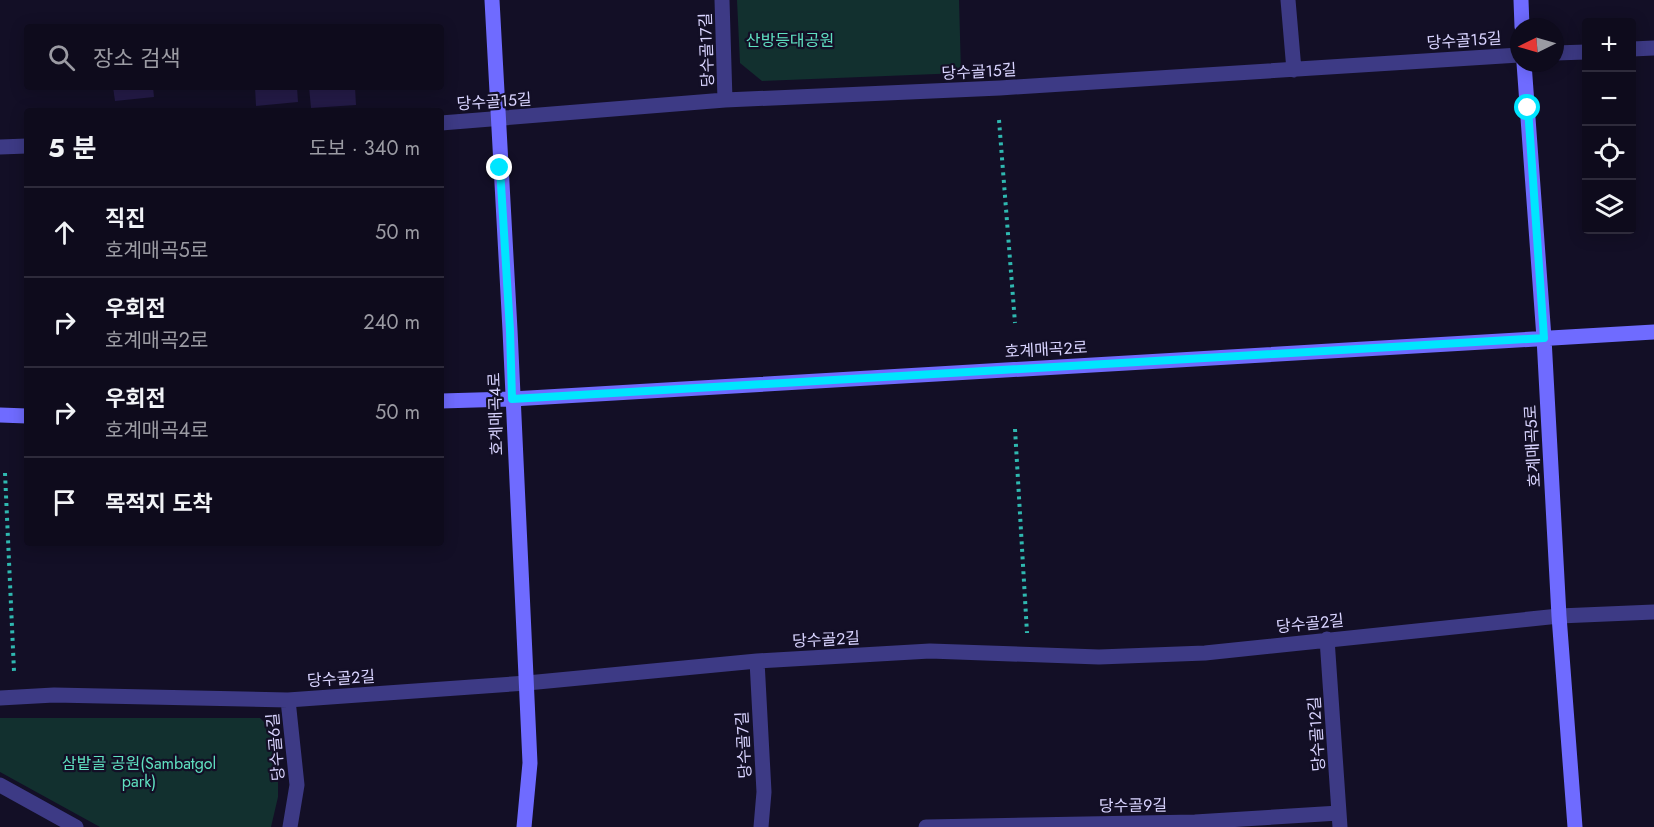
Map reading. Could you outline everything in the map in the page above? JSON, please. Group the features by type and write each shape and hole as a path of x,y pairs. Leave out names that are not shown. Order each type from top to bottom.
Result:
{"street":[{"name":"호계매곡4로","path":"492,0 530,763 524,827"},
{"name":"당수골17길","path":"722,0 725,100"},
{"path":"1288,0 1294,70"},
{"path":"1521,0 1522,18"},
{"path":"1636,50 1654,48"},
{"path":"1564,53 1582,52"},
{"name":"당수골15길","path":"444,123 725,100 999,88 1510,56"},
{"name":"호계매곡5로","path":"1525,72 1544,338 1559,616 1575,827"},
{"path":"0,147 24,146"},
{"name":"호계매곡2로","path":"444,401 512,399 1654,332"},
{"path":"0,415 24,416"},
{"name":"당수골2길","path":"0,698 54,694 288,700 526,683 757,661 930,651 1099,657 1205,652 1559,616 1654,612"},
{"name":"당수골12길","path":"1327,639 1340,820"},
{"name":"당수골7길","path":"757,661 764,792 761,827"},
{"name":"당수골6길","path":"288,700 297,785 290,827"},
{"path":"0,785 76,827"},
{"name":"당수골9길","path":"926,827 1340,820"}],"path":[{"path":"999,120 1015,323"},
{"path":"1015,429 1027,633"},
{"path":"5,473 14,671"}],"green space":[{"name":"산방등대공원","path":"737,0 959,0 961,73 762,81 740,63"},
{"name":"삼밭골 공원(Sambatgol park)","path":"0,718 260,718 278,736 278,797 271,827 100,827 0,772"}],"building":[{"path":"113,90 153,90 154,97 115,101"},
{"path":"255,90 297,90 298,102 256,106"},
{"path":"309,90 355,90 356,105 311,108"}],"route":[{"path":"500,168 512,399 1544,338 1528,108"}]}
